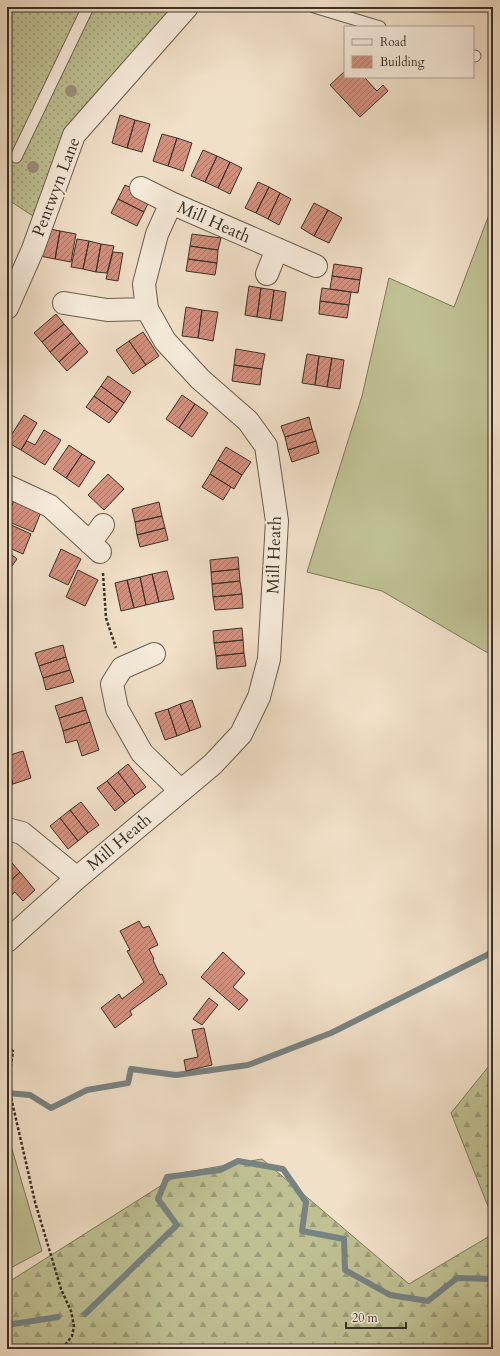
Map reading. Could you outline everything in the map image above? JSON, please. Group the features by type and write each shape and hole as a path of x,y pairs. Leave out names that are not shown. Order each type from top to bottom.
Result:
{"street":[{"name":"Pentwyn Lane","path":"7,308 32,249 74,135 187,7"},
{"path":"141,188 170,203"},
{"name":"Mill Heath","path":"7,941 77,878 180,790 213,764 241,734 259,697 269,659 277,521 266,446 248,421 200,378 165,341 147,309 144,284 157,234 170,203 316,266"},
{"path":"267,274 277,249"},
{"path":"64,303 107,310 147,309"},
{"path":"7,486 50,506 95,548 103,525"},
{"path":"154,654 122,668 112,684 117,709 142,753 180,790"},
{"name":"Mill Heath","path":"7,829 22,833 77,878"}],"lane":[{"path":"16,157 88,7"},
{"path":"314,7 377,26"}],"path":[{"path":"95,548 103,567 106,618 122,668"},
{"path":"7,1047 13,1051 8,1086 35,1202 61,1290 71,1311 74,1326 72,1336 62,1349"}],"green space":[{"path":"7,7 187,7 74,135 42,222 7,199"},
{"path":"493,204 493,656 382,591 307,572 362,396 389,278 454,307"},
{"path":"493,1061 493,1219 451,1113"},
{"path":"7,1132 42,1251 7,1270"},
{"path":"262,1159 409,1284 493,1234 493,1349 7,1349 7,1283 181,1173"}],"building":[{"path":"344,72 344,78 365,78 377,91 383,85 388,91 360,117 330,85"},
{"path":"120,115 135,120 127,148 112,143"},
{"path":"135,120 150,124 142,152 127,148"},
{"path":"162,134 177,138 168,166 153,161"},
{"path":"177,138 192,143 183,171 168,166"},
{"path":"203,150 217,156 205,182 191,176"},
{"path":"217,156 230,162 218,188 205,182"},
{"path":"230,162 242,168 230,194 218,188"},
{"path":"258,182 269,187 256,213 245,208"},
{"path":"125,185 151,197 144,212 118,199"},
{"path":"269,187 280,193 268,219 256,213"},
{"path":"280,193 291,199 279,225 268,219"},
{"path":"118,199 144,212 137,226 111,213"},
{"path":"314,203 328,210 314,236 301,228"},
{"path":"328,210 342,218 329,243 314,236"},
{"path":"45,228 60,231 55,259 40,256"},
{"path":"60,231 76,234 71,262 55,259"},
{"path":"192,234 221,238 218,250 190,246"},
{"path":"77,239 89,241 83,269 71,267"},
{"path":"89,241 101,244 96,272 83,269"},
{"path":"101,244 114,246 107,273 96,272"},
{"path":"190,246 218,250 217,263 188,259"},
{"path":"113,252 123,253 118,281 106,279"},
{"path":"188,259 217,263 215,275 186,271"},
{"path":"334,264 362,268 360,280 332,276"},
{"path":"332,276 360,280 358,293 330,289"},
{"path":"249,286 261,288 257,317 245,315"},
{"path":"261,288 274,290 270,319 257,317"},
{"path":"322,288 351,292 349,305 320,301"},
{"path":"274,290 286,292 282,321 270,319"},
{"path":"320,301 349,305 347,318 319,314"},
{"path":"186,307 202,310 198,338 182,336"},
{"path":"202,310 218,312 213,341 198,338"},
{"path":"56,314 64,324 42,342 34,333"},
{"path":"64,324 72,333 50,352 42,342"},
{"path":"143,332 159,356 146,365 129,341"},
{"path":"72,333 80,343 59,362 50,352"},
{"path":"129,341 146,365 133,374 116,350"},
{"path":"80,343 88,352 67,371 59,362"},
{"path":"236,349 265,354 262,369 234,365"},
{"path":"307,354 319,356 315,385 302,383"},
{"path":"319,356 332,358 327,387 315,385"},
{"path":"332,358 344,360 340,389 327,387"},
{"path":"234,365 262,369 260,385 232,381"},
{"path":"108,376 131,392 124,403 101,386"},
{"path":"101,386 124,403 117,413 94,396"},
{"path":"182,395 195,404 179,428 166,419"},
{"path":"94,396 117,413 109,423 86,407"},
{"path":"195,404 208,413 192,437 179,428"},
{"path":"24,415 37,423 21,450 7,442"},
{"path":"309,417 312,429 285,437 281,426"},
{"path":"312,429 316,441 288,450 285,437"},
{"path":"44,430 61,440 45,465 21,450 27,441 35,445"},
{"path":"316,441 319,453 292,462 288,450"},
{"path":"69,445 82,454 66,478 53,469"},
{"path":"226,447 251,462 242,475 218,460"},
{"path":"82,454 95,462 79,487 66,478"},
{"path":"218,460 242,475 234,489 210,474"},
{"path":"108,474 124,489 104,510 88,495"},
{"path":"210,474 231,487 223,500 202,487"},
{"path":"14,500 41,512 33,532 7,521"},
{"path":"159,502 162,516 135,522 132,509"},
{"path":"162,516 165,528 137,535 135,522"},
{"path":"7,523 31,534 23,554 7,547"},
{"path":"165,528 168,540 140,547 137,535"},
{"path":"61,549 81,559 68,585 49,576"},
{"path":"7,551 17,559 7,573"},
{"path":"238,557 239,569 211,572 210,560"},
{"path":"239,569 240,581 212,584 211,572"},
{"path":"78,570 98,580 85,606 66,597"},
{"path":"167,571 174,599 159,602 152,574"},
{"path":"152,574 159,602 146,605 140,577"},
{"path":"140,577 146,605 134,608 127,580"},
{"path":"127,580 134,608 121,611 115,583"},
{"path":"240,581 242,594 213,597 212,584"},
{"path":"242,594 243,608 215,610 213,597"},
{"path":"242,628 243,640 214,643 213,631"},
{"path":"243,640 244,653 216,656 214,643"},
{"path":"63,645 66,657 39,666 35,653"},
{"path":"244,653 246,666 217,669 216,656"},
{"path":"66,657 70,670 43,678 39,666"},
{"path":"70,670 74,682 46,690 43,678"},
{"path":"82,697 86,710 59,718 55,706"},
{"path":"192,700 201,727 190,731 180,704"},
{"path":"180,704 190,731 177,736 168,709"},
{"path":"168,709 177,736 165,740 155,713"},
{"path":"86,710 90,722 63,731 59,718"},
{"path":"90,722 99,750 82,756 77,740 66,743 63,731"},
{"path":"23,751 31,778 13,784 7,765 7,756"},
{"path":"128,764 146,787 135,795 118,772"},
{"path":"7,765 13,784 7,786"},
{"path":"118,772 135,795 125,803 107,781"},
{"path":"107,781 125,803 115,811 97,788"},
{"path":"81,802 99,825 88,833 70,810"},
{"path":"70,810 88,833 78,841 60,818"},
{"path":"60,818 78,841 68,849 50,826"},
{"path":"7,857 12,863 7,867"},
{"path":"12,863 20,872 7,884 7,867"},
{"path":"20,872 35,890 23,901 15,892 7,899 7,884"},
{"path":"139,921 143,928 149,926 158,945 149,949 160,975 162,974 167,984 130,1011 132,1015 115,1028 101,1008 119,994 122,999 144,982 127,951 130,950 120,931"},
{"path":"223,952 245,973 233,987 248,1000 239,1010 201,977"},
{"path":"209,998 218,1005 202,1025 193,1019"},
{"path":"204,1028 212,1065 186,1071 184,1060 198,1057 192,1030"}],"waterway":[{"path":"7,1093 30,1095 51,1108 87,1090 128,1083 131,1069 176,1075 248,1065 331,1033 493,952"},
{"path":"85,1314 177,1225 158,1199 167,1177 220,1170 238,1161 283,1169 306,1202 302,1231 344,1239 345,1270 390,1295 428,1301 457,1278 493,1279"},
{"path":"7,1325 58,1317"}]}
